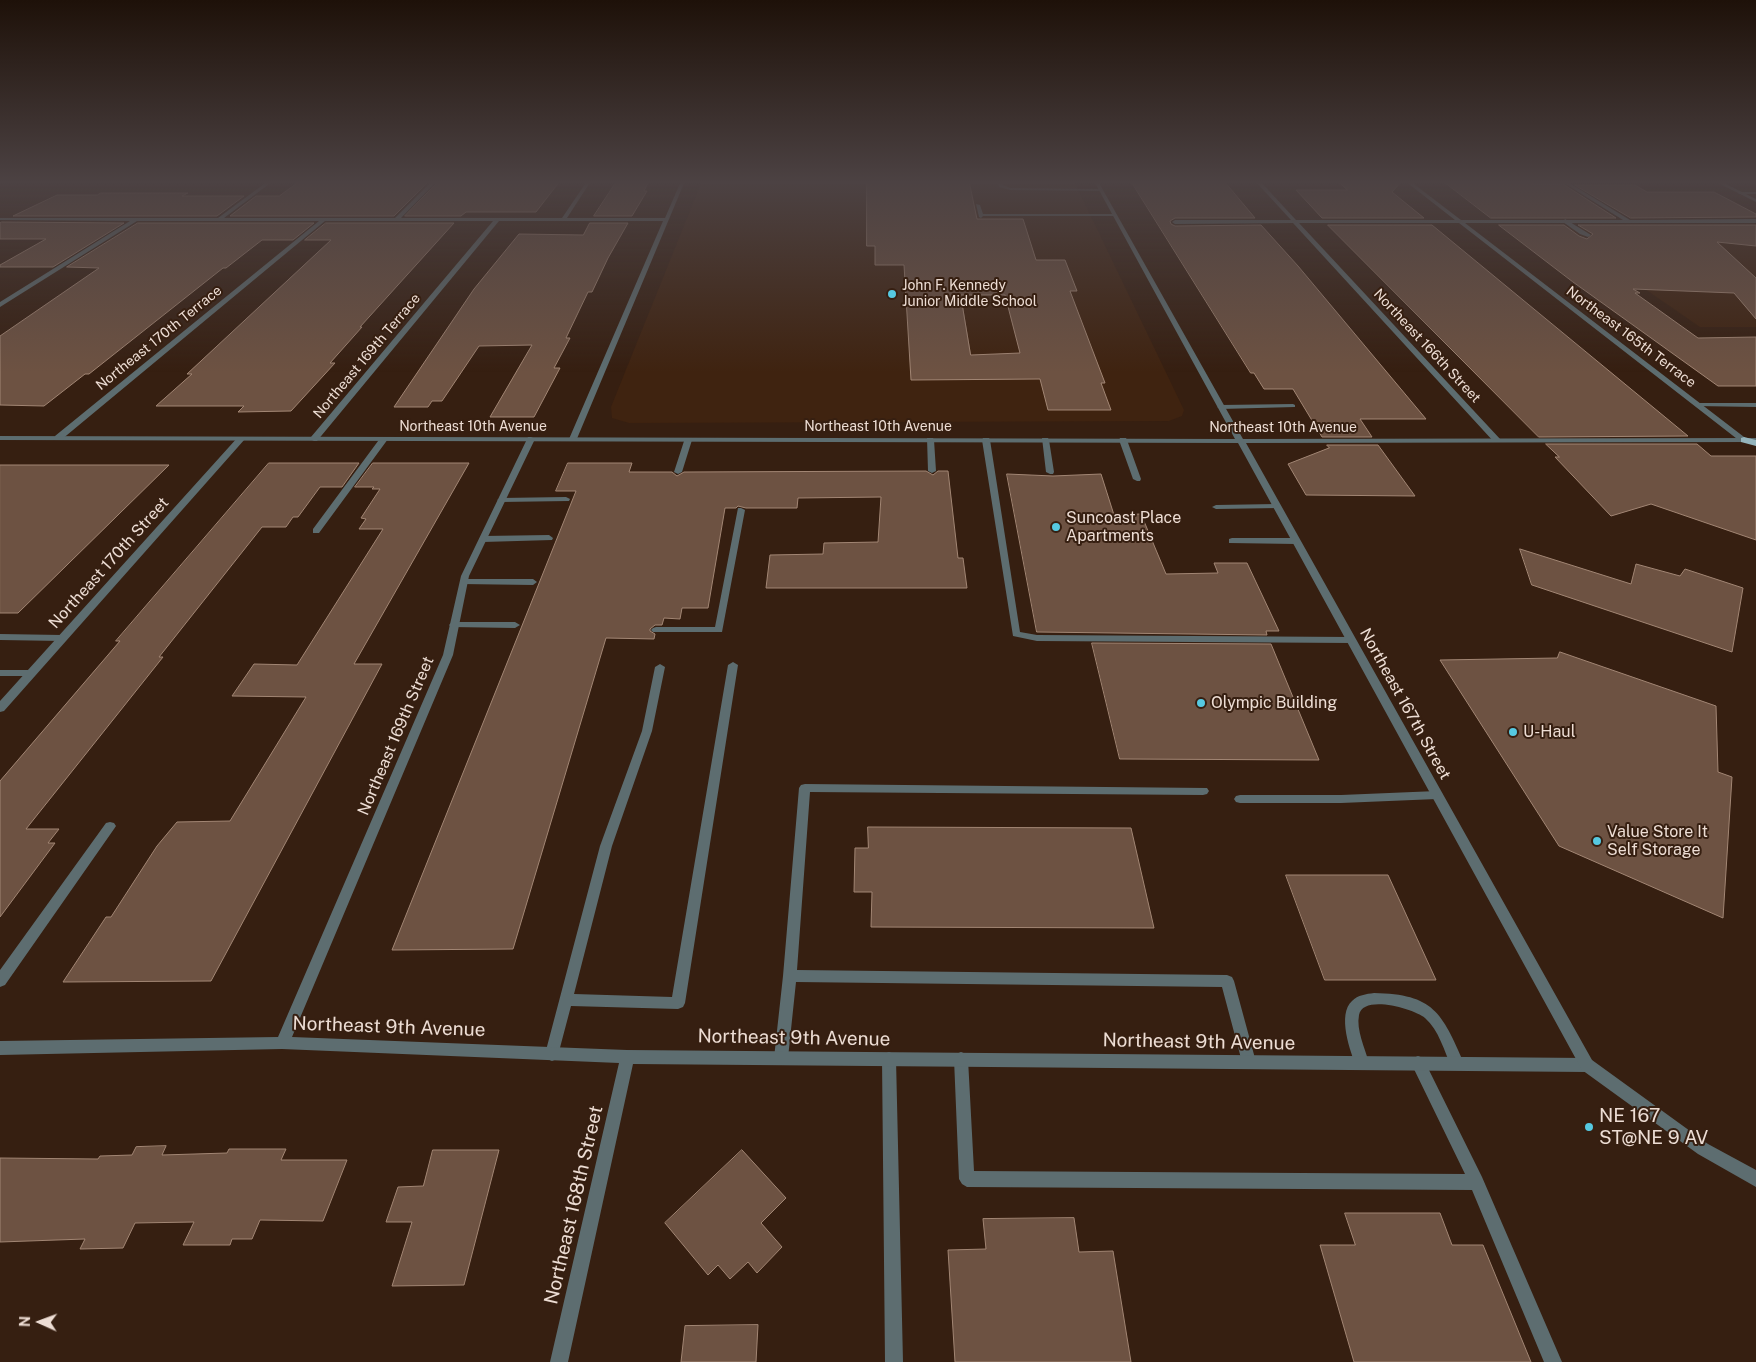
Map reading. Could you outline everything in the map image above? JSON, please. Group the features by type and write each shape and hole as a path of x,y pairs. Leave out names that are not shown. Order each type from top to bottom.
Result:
{"main road":[{"path":"1744,440 1756,441"}],"street":[{"path":"0,305 96,245"},
{"name":"Northeast 170th Terrace","path":"58,438 293,245"},
{"name":"Northeast 169th Terrace","path":"314,439 476,245"},
{"path":"573,439 655,245"},
{"name":"Northeast 167th Street","path":"1131,245 1587,1065 1703,1149 1756,1179"},
{"name":"Northeast 166th Street","path":"1317,245 1497,440"},
{"name":"Northeast 165th Terrace","path":"1489,245 1744,440"},
{"path":"1698,405 1756,405"},
{"path":"1221,407 1293,406"},
{"name":"Northeast 10th Avenue","path":"0,438 1744,440"},
{"name":"Northeast 170th Street","path":"0,708 241,439"},
{"path":"316,531 384,439"},
{"name":"Northeast 169th Street","path":"282,1043 448,655 464,582 531,439"},
{"path":"678,472 688,440"},
{"path":"930,440 932,471"},
{"path":"986,440 1016,634 1037,638 1351,640"},
{"path":"1045,440 1050,472"},
{"path":"1123,440 1137,479"},
{"path":"501,500 566,500"},
{"path":"1216,507 1276,506"},
{"path":"656,630 719,630 741,510"},
{"path":"483,539 549,538"},
{"path":"1232,542 1296,541"},
{"path":"464,582 533,582"},
{"path":"454,625 515,625"},
{"path":"0,637 62,638"},
{"path":"567,1000 678,1002 733,665"},
{"path":"552,1054 606,846 647,731 660,667"},
{"path":"0,673 31,673"},
{"path":"781,1058 790,976 805,788 1203,790"},
{"path":"1240,799 1341,799 1437,795"},
{"path":"0,981 110,826"},
{"path":"790,976 1227,981 1250,1062"},
{"path":"1362,1063 1352,1026 1352,1014 1355,1006 1364,1000 1391,999 1406,1001 1420,1006 1430,1014 1438,1023 1457,1063"},
{"name":"Northeast 9th Avenue","path":"0,1048 282,1043 627,1057 1587,1065"},
{"name":"Northeast 168th Street","path":"559,1362 627,1057"},
{"path":"889,1059 894,1362"},
{"path":"961,1059 967,1178 1477,1182"},
{"path":"1418,1063 1477,1182 1553,1362"}],"shaded area":[{"name":"John F. Kennedy Junior Middle School","path":"676,245 1105,245 1184,410 1182,416 1169,421 629,423 612,418 611,407"},
{"path":"1580,245 1756,245 1756,327 1700,327"}],"building":[{"path":"36,245 89,245 53,267 0,267 0,265"},
{"path":"103,245 256,245 226,268 223,268 89,374 85,374 44,406 0,405 0,336 99,268 67,267"},
{"path":"326,245 435,245 360,327 362,327 330,363 335,363 291,411 238,412 244,406 156,406 192,374 187,374"},
{"path":"510,245 616,245 592,292 588,292 566,338 570,338 554,368 560,368 534,417 490,417 532,345 479,346 442,401 432,401 428,407 394,407 474,289"},
{"path":"867,245 1031,245 1036,260 1065,260 1077,291 1070,291 1105,383 1101,383 1111,410 1048,410 1040,379 911,380 904,265 875,265 875,246","holes":["961,295 1005,295 1020,353 971,355"]},
{"path":"1171,245 1279,245 1426,419 1360,419 1372,437 1322,437 1293,389 1264,389 1254,373 1251,373"},
{"path":"1347,245 1456,245 1688,436 1539,437"},
{"path":"1524,245 1720,245 1756,278 1756,319 1734,293 1633,289 1640,293 1635,293 1698,338 1756,337 1756,386 1718,386 1573,282"},
{"path":"1546,444 1697,444 1711,456 1756,456 1756,540 1651,504 1611,516 1555,457 1559,457"},
{"path":"1327,445 1378,445 1415,496 1306,495 1288,464 1329,448"},
{"path":"269,463 359,463 342,487 320,487 298,517 293,517 286,527 262,527 159,657 163,657 26,829 59,829 48,843 55,843 0,917 0,781 120,641 116,641"},
{"path":"373,463 469,463 354,664 382,664 211,981 63,982 106,917 111,917 157,846 177,822 230,821 306,697 232,696 254,664 297,665 383,529 359,529 366,519 361,518 380,489 372,489 374,487 355,487"},
{"path":"568,463 632,463 629,472 672,472 677,476 684,472 926,471 933,475 938,471 948,471 958,558 963,558 967,588 766,588 770,555 823,554 824,543 878,542 881,497 798,498 797,508 746,508 738,506 736,508 725,508 708,608 682,608 680,619 664,618 662,625 655,625 650,629 655,634 654,639 606,638 513,949 392,950 576,491 556,491"},
{"path":"0,465 169,465 18,613 0,613"},
{"name":"Suncoast Place Apartments","path":"1007,474 1053,476 1101,474 1114,515 1141,514 1166,574 1218,573 1214,563 1247,563 1279,631 1266,631 1267,635 1037,632"},
{"path":"1520,549 1631,584 1636,564 1680,576 1685,569 1743,588 1732,652 1532,585"},
{"name":"Olympic Building","path":"1092,643 1271,644 1319,760 1120,759"},
{"path":"1560,652 1716,706 1718,772 1732,777 1723,918 1559,846 1440,660 1557,658"},
{"path":"868,827 1131,828 1154,928 871,927 872,892 854,892 855,848 868,848"},
{"path":"1286,875 1388,875 1436,980 1325,980"},
{"path":"166,1146 162,1155 227,1153 229,1149 286,1149 281,1160 347,1160 323,1221 260,1220 252,1239 232,1239 230,1245 183,1245 194,1222 135,1223 123,1248 80,1249 85,1239 0,1242 0,1158 98,1159 100,1156 132,1155 136,1147"},
{"path":"433,1150 499,1150 464,1285 392,1286 412,1222 386,1222 398,1187 423,1186"},
{"path":"742,1150 786,1198 761,1223 782,1247 757,1273 748,1262 730,1279 718,1265 708,1275 665,1223"},
{"path":"1345,1213 1440,1213 1452,1245 1483,1245 1531,1362 1354,1362 1320,1245 1355,1245"},
{"path":"1074,1218 1079,1252 1113,1251 1131,1362 955,1362 948,1250 986,1249 983,1219"},
{"path":"758,1325 756,1362 681,1362 685,1326"}],"place":[{"name":"John F. Kennedy Junior Middle School","path":"892,294"},
{"name":"Suncoast Place Apartments","path":"1056,527"},
{"name":"Olympic Building","path":"1201,703"},
{"name":"U-Haul","path":"1513,732"},
{"name":"Value Store It Self Storage","path":"1597,841"},
{"name":"NE 167 ST@NE 9 AV","path":"1589,1127"}]}
